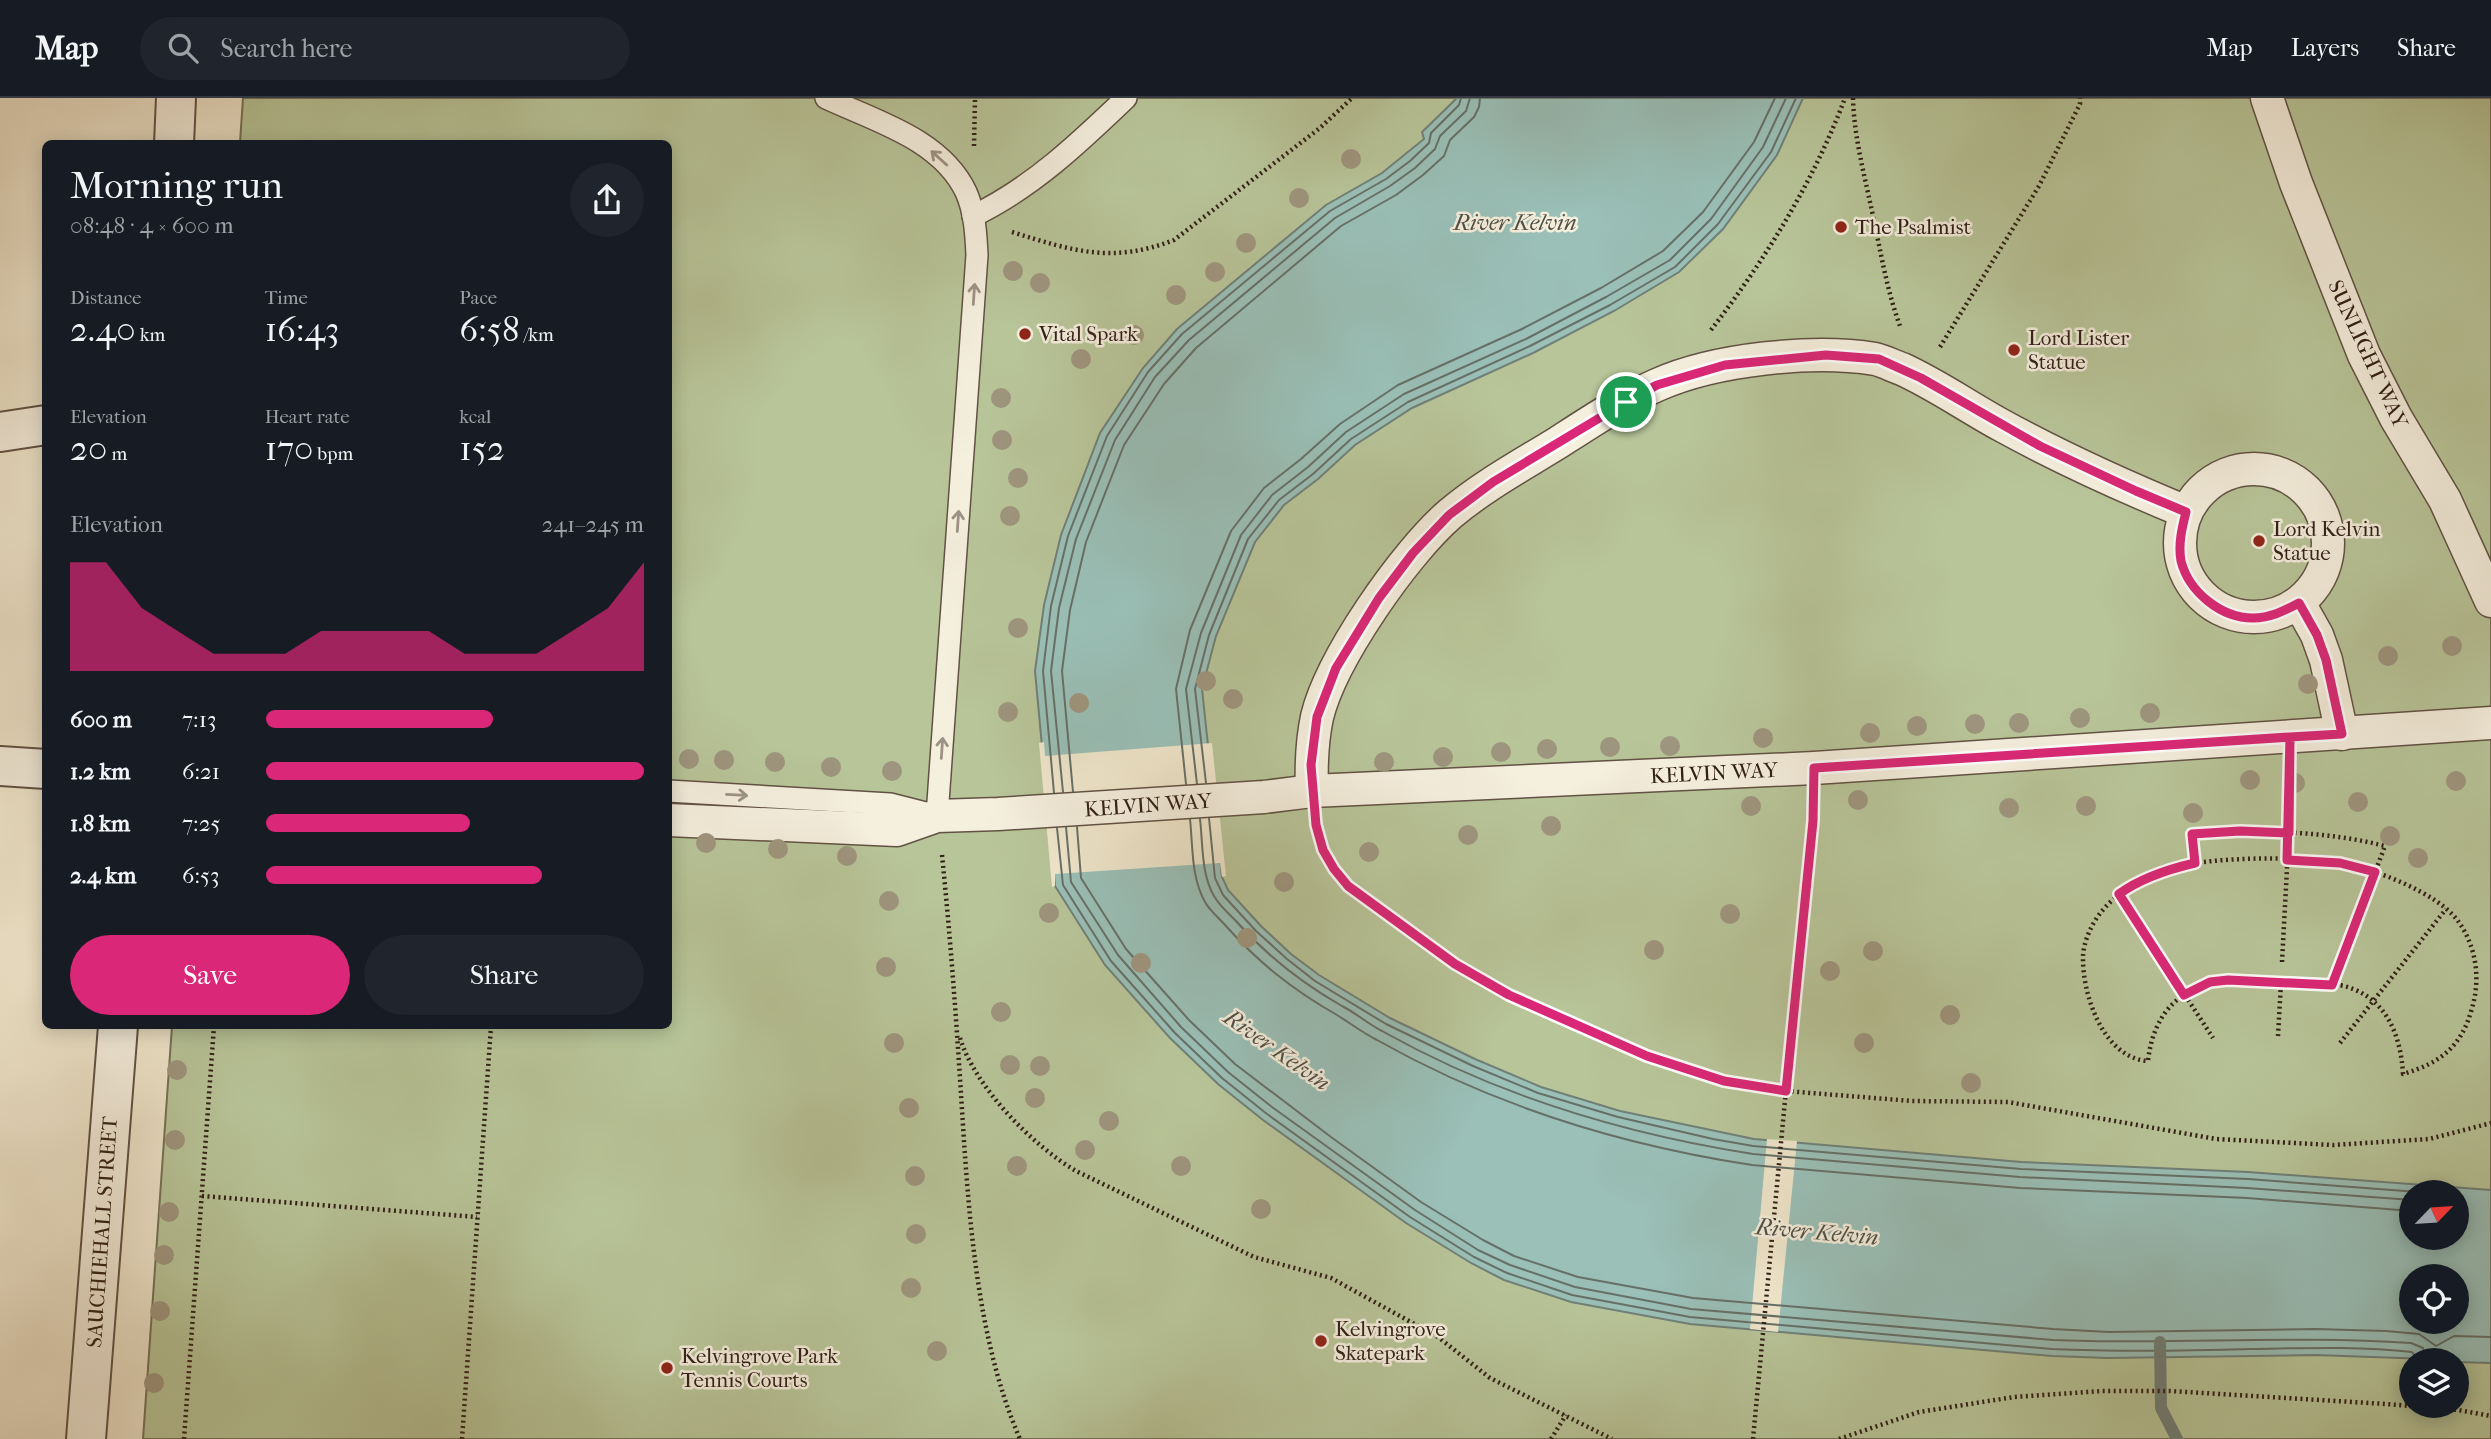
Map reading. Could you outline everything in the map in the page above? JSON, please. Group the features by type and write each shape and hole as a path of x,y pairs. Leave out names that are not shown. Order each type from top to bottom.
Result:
{"street":[{"path":"174,140 176,98"},
{"name":"SUNLIGHT WAY","path":"2267,98 2301,196 2364,355 2396,418 2445,500 2491,601"},
{"path":"1312,791 1311,765 1317,717 1336,668 1379,598 1413,553 1449,515 1493,482 1657,385 1725,365 1826,355 1879,359 1921,378 2040,446 2186,512"},
{"path":"0,432 42,426"},
{"path":"2243,469 2267,470 2290,478 2310,493 2323,514 2329,538 2326,563 2316,585 2299,603 2277,614 2253,618 2229,614 2207,602 2191,583 2181,561 2180,536 2186,512 2199,492 2219,477 2243,469"},
{"path":"2299,603 2317,635 2326,660 2342,734"},
{"name":"KELVIN WAY","path":"672,820 897,830 937,816 1264,797 1312,791 1814,768 2491,723"},
{"path":"0,766 42,769"},
{"name":"SAUCHIEHALL STREET","path":"86,1439 118,1029"}],"lane":[{"path":"826,98 884,123 928,149 945,163 958,179 967,194 973,216 977,255 937,816"},
{"path":"973,216 1035,179 1126,98"},
{"name":"KELVIN WAY","path":"672,791 890,804 937,816"}],"path":[{"path":"973,216 1044,242 1098,254 1149,250 1174,240 1320,128 1353,98"},
{"path":"1703,339 1737,296 1773,240 1833,128 1844,98"},
{"path":"1853,98 1854,120 1886,280 1897,318 1921,378"},
{"path":"1921,378 2039,186 2080,104 2080,98"},
{"path":"2282,962 2289,833 2290,737"},
{"path":"1752,1439 1813,821 1814,768"},
{"path":"1312,791 1316,825 1323,850 1348,886 1455,964 1509,995 1647,1056 1724,1081 1786,1091 1912,1101 2008,1102 2216,1139 2333,1145 2429,1139 2491,1123"},
{"path":"937,816 957,1031 968,1207 976,1266 996,1368 1020,1439"},
{"path":"2195,863 2192,834 2240,831 2325,834 2385,846 2332,985"},
{"path":"2228,859 2340,863 2375,872 2419,891 2457,919 2477,969 2477,992 2465,1031 2440,1058 2403,1074 2402,1049 2396,1032 2374,1002 2351,988 2228,980 2210,982 2172,1004 2158,1022 2150,1041 2148,1061 2137,1060 2126,1054 2110,1039 2101,1025 2087,991 2083,953 2089,931 2102,911 2132,885 2176,867 2195,863 2228,859"},
{"path":"2119,894 2213,1038"},
{"path":"2340,1043 2446,909"},
{"path":"2278,1036 2281,983"},
{"path":"184,1439 214,1029"},
{"path":"461,1439 491,1029"},
{"path":"957,1031 966,1058 975,1071 1026,1134 1056,1160 1254,1257 1331,1278 1438,1337 1490,1378 1612,1439"},
{"path":"202,1196 477,1217"},
{"path":"1839,1439 1919,1412 1961,1404 2102,1391 2154,1390 2386,1404 2458,1410 2491,1416"},
{"path":"1551,1439 1566,1415"}],"green space":[{"path":"243,98 2491,98 2491,1439 143,1439 172,1029 672,1029 672,140 240,140"}],"water":[{"name":"River Kelvin","path":"1457,98 1803,98 1777,155 1723,229 1679,272 1614,311 1533,353 1412,408 1355,445 1284,505 1255,542 1216,636 1202,689 1222,877 1228,890 1291,954 1319,975 1390,1018 1541,1087 1620,1111 1754,1139 2021,1162 2248,1172 2399,1183 2399,1250 2469,1250 2469,1188 2491,1190 2491,1363 2469,1362 2469,1348 2399,1348 2399,1358 2315,1355 2108,1358 2052,1356 1690,1324 1571,1302 1504,1280 1471,1263 1406,1223 1263,1120 1218,1084 1170,1038 1105,965 1055,886 1035,671 1044,605 1061,535 1100,433 1143,368 1177,329 1326,205 1382,173 1424,139 1422,132"}],"pier":[{"path":"1044,742 1045,756 1212,743 1226,876 1222,877 1220,863 1055,874 1055,886 1052,887 1039,743"},
{"path":"1767,1139 1797,1141 1778,1332 1750,1329"}],"waterway":[{"path":"2160,1342 2161,1408 2177,1439"}],"place":[{"name":"The Psalmist","path":"1841,227"},
{"name":"Vital Spark","path":"1025,334"},
{"name":"Lord Lister Statue","path":"2014,350"},
{"name":"Lord Kelvin Statue","path":"2259,541"},
{"name":"Kelvingrove Skatepark","path":"1321,1341"},
{"name":"Kelvingrove Park Tennis Courts","path":"667,1368"}],"route":[{"path":"1626,402 1493,482 1449,515 1413,553 1379,598 1336,668 1317,717 1311,765 1312,791 1316,825 1323,850 1348,886 1455,964 1509,995 1647,1056 1724,1081 1786,1091 1813,821 1814,768 2290,737 2289,833 2287,860 2340,863 2375,872 2332,985 2228,980 2210,982 2184,995 2119,894 2132,885 2176,867 2195,863 2192,834 2240,831 2289,833 2288,802 2290,737 2342,734 2326,660 2317,635 2299,603 2277,614 2253,618 2229,614 2207,602 2191,583 2181,561 2180,536 2186,512 2040,446 1921,378 1879,359 1826,355 1725,365 1657,385 1626,402"}]}
